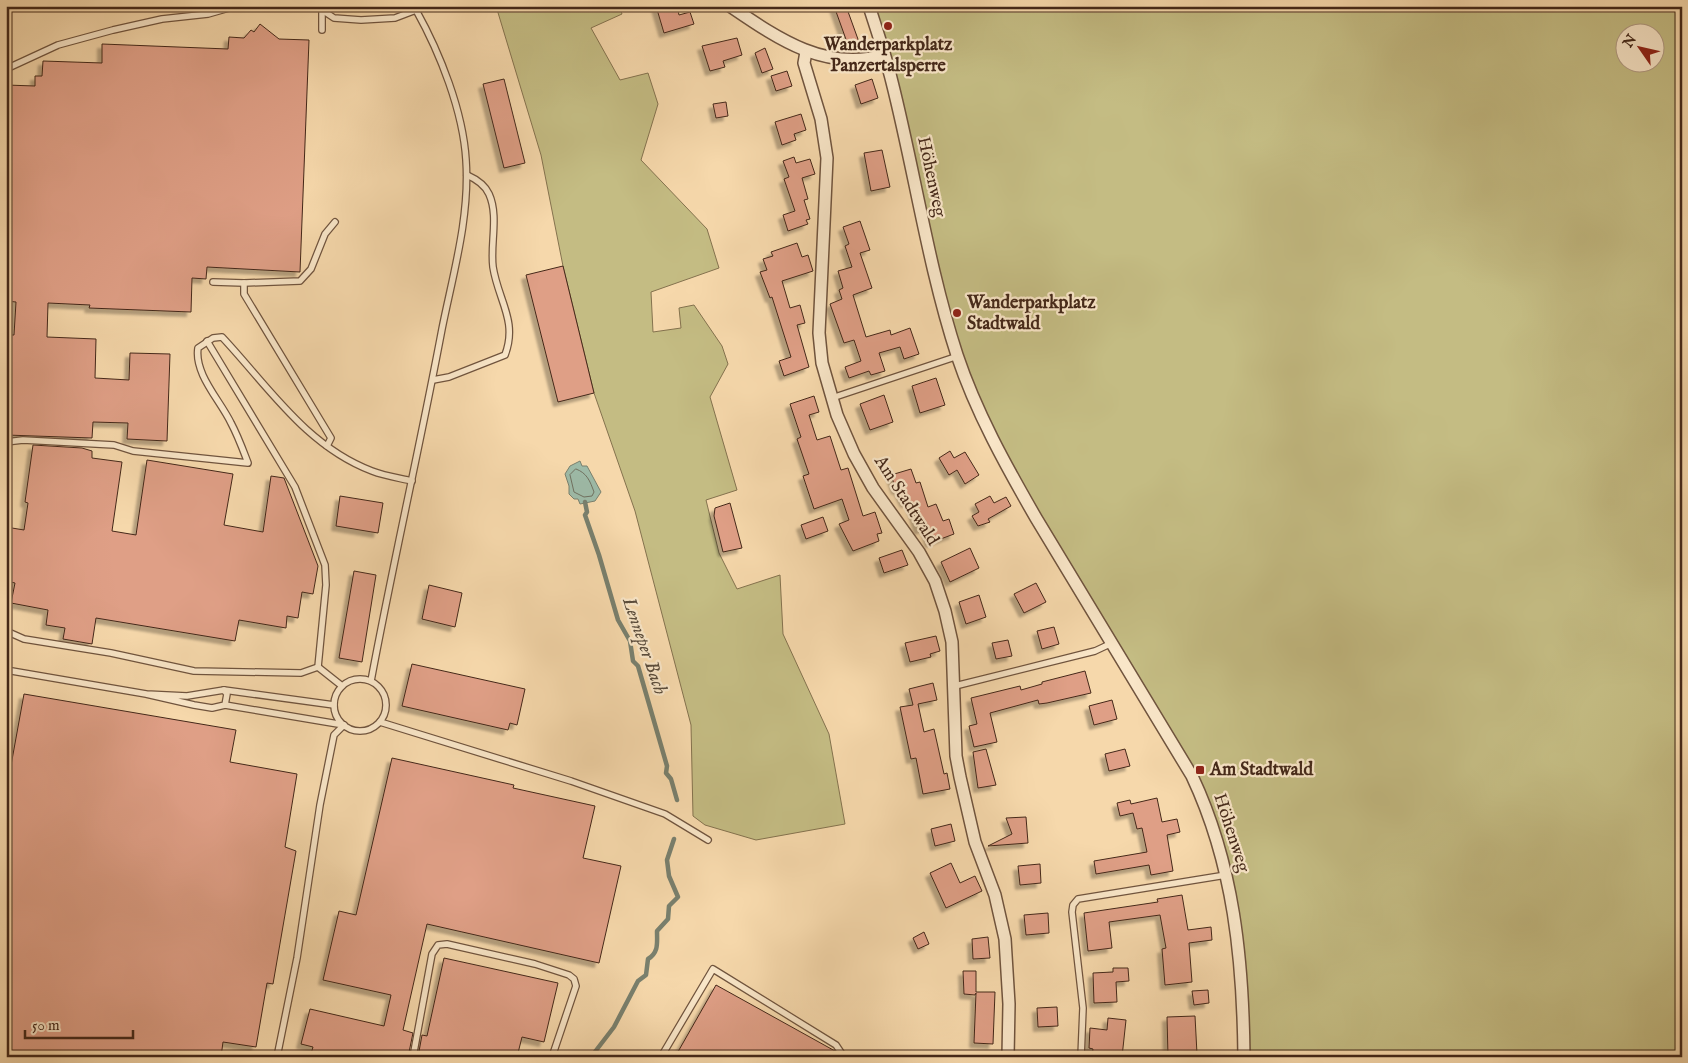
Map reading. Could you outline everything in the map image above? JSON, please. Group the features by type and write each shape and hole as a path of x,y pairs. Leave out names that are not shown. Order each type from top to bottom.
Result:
{"street":[{"path":"730,6 782,40 806,52 863,60 884,55"},
{"name":"Höhenweg","path":"869,6 884,55 930,257 958,356 982,416 1013,478 1192,776 1215,830 1227,875 1240,949 1244,1057"},
{"name":"Am Stadtwald","path":"806,52 804,63 821,119 827,158 819,333 822,363 845,434 873,488 919,552 935,581 946,611 952,642 956,756 975,842 995,895 1005,939 1009,1004 1008,1057"}],"lane":[{"path":"6,69 58,45 162,18 208,14 236,6"},
{"path":"319,8 334,18 361,20 395,18 415,8 428,32 448,83 459,120 466,158 465,212 433,380 371,681"},
{"path":"319,8 322,30"},
{"path":"433,380 449,377 505,355 511,339 510,324 493,267 494,209 489,193 478,180 467,175"},
{"path":"213,282 244,284 290,282 305,278 311,269 325,234 336,222"},
{"path":"244,284 244,294 331,438 327,446"},
{"path":"6,442 23,440 114,445 134,451 248,463 231,423 203,375 197,358 198,348 207,341 222,337 285,409 304,428 327,446 373,471 412,481"},
{"path":"207,341 296,487 326,565 326,585 318,667"},
{"path":"832,398 958,356"},
{"path":"6,631 24,639 111,653 194,671 302,673 318,667"},
{"path":"954,686 1095,651 1112,643"},
{"path":"318,667 342,686"},
{"path":"6,670 146,694 212,708 225,705 344,725 362,731 380,722 386,707 385,699 377,685 371,681 355,679 337,691 334,705 336,716 344,725"},
{"path":"146,694 187,696 224,690 334,705"},
{"path":"224,690 227,694 225,705"},
{"path":"380,722 571,781 665,814 708,840"},
{"path":"277,1057 296,967 320,805 334,735 344,725"},
{"path":"1081,1057 1082,1008 1072,912 1078,899 1227,875"},
{"path":"413,1057 432,954 438,945 446,944 535,964 570,975 574,979 576,986 552,1057"},
{"path":"661,1057 712,969 836,1045 844,1057"}],"shaded area":[{"path":"496,6 619,6 622,14 591,28 620,80 648,73 658,104 641,160 707,229 719,268 651,292 653,332 681,328 679,308 694,305 722,346 728,364 710,397 737,490 706,500 719,553 737,589 780,575 783,634 829,734 845,824 756,840 705,825 693,816 691,725 635,511 594,393 563,266 541,155"},
{"path":"869,6 1682,6 1682,1057 1244,1057 1240,949 1209,814 1036,518 958,356"}],"water":[{"path":"580,461 582,466 587,466 601,492 595,501 580,504 578,499 574,499 569,494 569,486 565,474 570,466"}],"building":[{"path":"656,6 677,6 679,15 690,12 694,24 664,33"},
{"path":"834,6 846,6 859,42 848,45"},
{"path":"260,24 279,39 309,40 300,272 207,267 206,279 192,278 191,312 89,308 90,305 48,303 47,337 96,339 95,378 129,380 130,353 170,354 167,441 127,439 128,423 93,422 92,438 6,435 6,335 14,335 16,302 6,301 6,85 35,86 35,76 42,76 43,61 102,63 102,44 228,49 229,37 244,38 251,30 254,32"},
{"path":"737,38 742,55 723,61 725,67 710,71 702,46"},
{"path":"765,48 773,69 762,73 755,53"},
{"path":"787,71 792,86 776,91 771,76"},
{"path":"504,79 525,163 504,168 483,84"},
{"path":"872,79 878,98 861,104 855,85"},
{"path":"726,102 728,116 716,118 713,104"},
{"path":"801,114 806,130 794,134 796,140 782,145 775,122"},
{"path":"882,150 890,187 871,191 864,153"},
{"path":"794,157 796,163 810,159 815,174 802,178 808,199 804,200 810,219 806,220 808,224 788,231 783,215 795,211 784,179 789,177 783,161"},
{"path":"860,221 870,250 860,253 872,288 853,295 866,337 890,330 891,335 910,328 919,354 904,359 900,347 879,353 885,371 871,375 869,371 849,378 845,367 861,361 854,340 844,343 830,304 842,299 839,290 843,288 838,271 852,267 845,246 849,244 843,227"},
{"path":"797,243 802,257 808,255 813,271 782,281 790,308 800,305 805,323 797,325 809,367 784,376 779,361 791,357 772,297 770,298 760,272 767,270 763,259 773,256 771,252"},
{"path":"563,266 594,393 558,402 526,275"},
{"path":"936,378 945,405 920,413 912,386"},
{"path":"884,395 893,422 870,430 860,404"},
{"path":"814,396 819,412 809,415 817,440 830,436 841,470 848,468 863,516 875,512 882,533 877,534 879,541 853,551 839,524 849,520 842,499 814,509 803,476 809,474 797,439 801,437 790,404"},
{"path":"33,445 82,448 92,451 92,458 122,462 112,531 136,535 147,460 233,474 224,525 263,532 271,476 284,478 318,566 313,594 302,592 298,618 287,616 286,628 239,620 235,641 96,618 92,644 63,639 65,628 46,625 48,610 11,603 15,583 6,581 6,527 24,530 28,503 25,502"},
{"path":"950,451 954,458 965,452 979,475 965,484 957,470 949,475 939,458"},
{"path":"911,469 916,483 920,482 928,507 936,504 943,521 949,519 954,534 930,543 925,528 919,530 910,502 905,503 898,489 896,490 891,475"},
{"path":"340,496 383,503 378,533 336,526"},
{"path":"990,496 994,503 1006,497 1011,506 988,519 990,522 978,526 972,516 979,512 975,504"},
{"path":"730,503 742,548 723,552 714,516 715,508"},
{"path":"823,517 828,531 806,539 801,525"},
{"path":"970,548 979,568 950,582 941,562"},
{"path":"902,550 908,565 884,573 879,558"},
{"path":"354,571 376,575 362,662 339,658"},
{"path":"1036,583 1046,602 1024,613 1014,594"},
{"path":"429,585 462,593 455,627 422,619"},
{"path":"979,595 986,617 966,624 959,602"},
{"path":"1054,627 1059,644 1042,649 1037,631"},
{"path":"936,636 940,651 930,654 931,657 910,662 905,643"},
{"path":"1008,640 1012,656 996,659 992,643"},
{"path":"412,664 525,689 517,725 510,723 508,730 402,706"},
{"path":"1085,671 1091,693 1047,703 1039,704 1038,700 990,713 997,742 974,747 969,726 977,724 971,698 1020,686 1021,690 1042,684 1042,682"},
{"path":"933,683 937,700 918,704 924,732 934,729 944,774 947,773 950,789 923,794 916,758 911,759 900,707 913,705 909,689"},
{"path":"24,694 236,730 230,762 297,774 285,847 296,851 273,984 267,983 256,1047 223,1042 221,1057 6,1057 8,926 6,926 6,793"},
{"path":"1112,700 1117,719 1094,725 1089,706"},
{"path":"986,749 996,785 978,788 973,752"},
{"path":"1125,749 1130,766 1109,771 1105,754"},
{"path":"392,758 514,785 513,788 595,806 583,858 621,866 599,963 427,924 403,1030 413,1033 408,1057 310,1057 313,1047 301,1044 310,1009 384,1026 391,995 323,980 339,911 356,915"},
{"path":"1157,798 1162,822 1177,819 1180,832 1167,835 1173,871 1151,875 1149,865 1096,874 1094,861 1147,852 1142,828 1137,829 1133,813 1120,816 1117,803 1130,800 1131,804"},
{"path":"1026,817 1028,843 988,846 1012,834 1006,818"},
{"path":"951,824 955,841 935,846 931,829"},
{"path":"951,863 960,883 975,876 982,891 946,908 930,873"},
{"path":"1040,864 1041,883 1020,885 1018,866"},
{"path":"1182,895 1188,930 1211,927 1212,940 1189,943 1192,982 1165,985 1162,949 1166,948 1160,915 1109,922 1112,948 1088,951 1084,913 1158,902 1157,899"},
{"path":"1048,913 1049,933 1026,935 1024,915"},
{"path":"924,932 929,944 918,949 913,938"},
{"path":"988,937 990,958 973,959 972,939"},
{"path":"444,958 558,983 544,1042 522,1037 517,1057 418,1057 422,1035 427,1036"},
{"path":"1113,968 1128,968 1129,981 1116,982 1117,1002 1094,1003 1093,973 1113,972"},
{"path":"963,971 976,971 976,992 995,992 993,1044 974,1043 976,993 975,995 964,994"},
{"path":"716,985 835,1051 838,1057 675,1057"},
{"path":"1208,990 1209,1003 1194,1005 1192,991"},
{"path":"1057,1007 1058,1026 1038,1027 1037,1008"},
{"path":"1195,1016 1197,1054 1168,1056 1167,1017"},
{"path":"1108,1018 1126,1020 1122,1057 1092,1057 1093,1049 1089,1048 1090,1028 1107,1030"}],"waterway":[{"name":"Lenneper Bach","path":"585,502 587,512 585,515 618,620 630,641 633,661 638,666 667,766 666,773 671,779 677,800"},
{"name":"Lenneper Bach","path":"591,1057 614,1027 638,981 646,975 648,959 657,947 657,931 668,919 669,906 678,897 669,876 667,860 674,839"}],"place":[{"name":"Wanderparkplatz Panzertalsperre","path":"888,26"},
{"name":"Wanderparkplatz Stadtwald","path":"957,313"},
{"name":"Am Stadtwald","path":"1200,770"}]}
